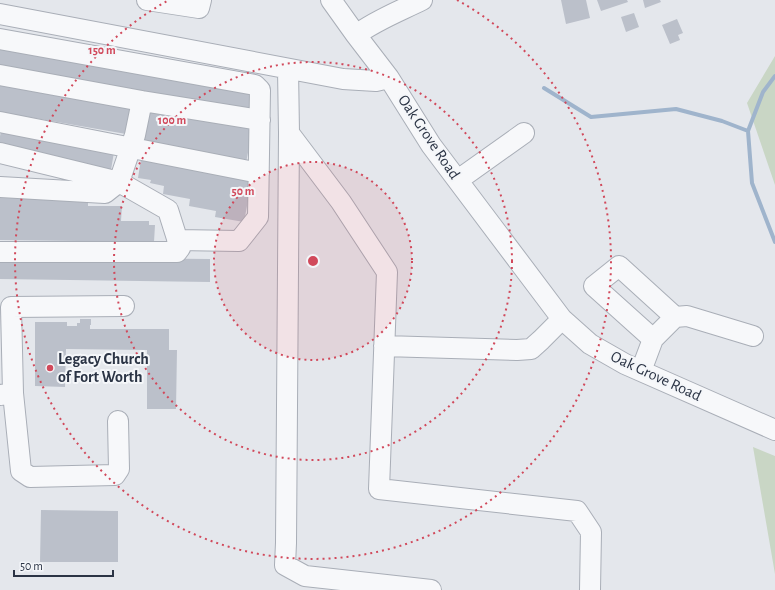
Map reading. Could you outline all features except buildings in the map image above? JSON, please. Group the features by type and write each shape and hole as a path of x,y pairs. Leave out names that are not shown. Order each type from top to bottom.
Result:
{"street":[{"path":"147,0 200,8 201,0"},
{"path":"331,0 388,78"},
{"path":"356,35 362,30 422,0"},
{"name":"Oak Grove Road","path":"5,10 343,80 376,81 388,78 431,145 562,319 590,344 625,364 773,429"},
{"path":"0,39 255,85 260,90 258,217 239,242 177,240"},
{"path":"288,69 289,133 285,565 305,576 431,590"},
{"path":"0,75 142,101 260,120"},
{"path":"0,187 105,193 119,182 135,135 142,101"},
{"path":"0,122 259,173"},
{"path":"289,133 341,202 387,272 379,489 577,511 591,532 590,590"},
{"path":"458,180 524,134"},
{"path":"0,153 119,182 168,210 180,248 177,252 0,252"},
{"path":"653,339 594,286 619,266 676,317"},
{"path":"118,421 119,469 115,475 30,477 21,471 7,394 6,306 124,306"},
{"path":"641,371 653,339 676,317 687,316 753,336"},
{"path":"384,346 517,350 531,349 562,319"}],"green space":[{"path":"775,56 775,185 747,103"},
{"path":"753,447 775,456 775,574"}],"waterway":[{"path":"775,76 763,92 748,131 752,183 775,242"},
{"path":"544,88 591,117 676,109 722,121 748,131"}],"place":[{"name":"Legacy Church of Fort Worth","path":"50,368"}]}
